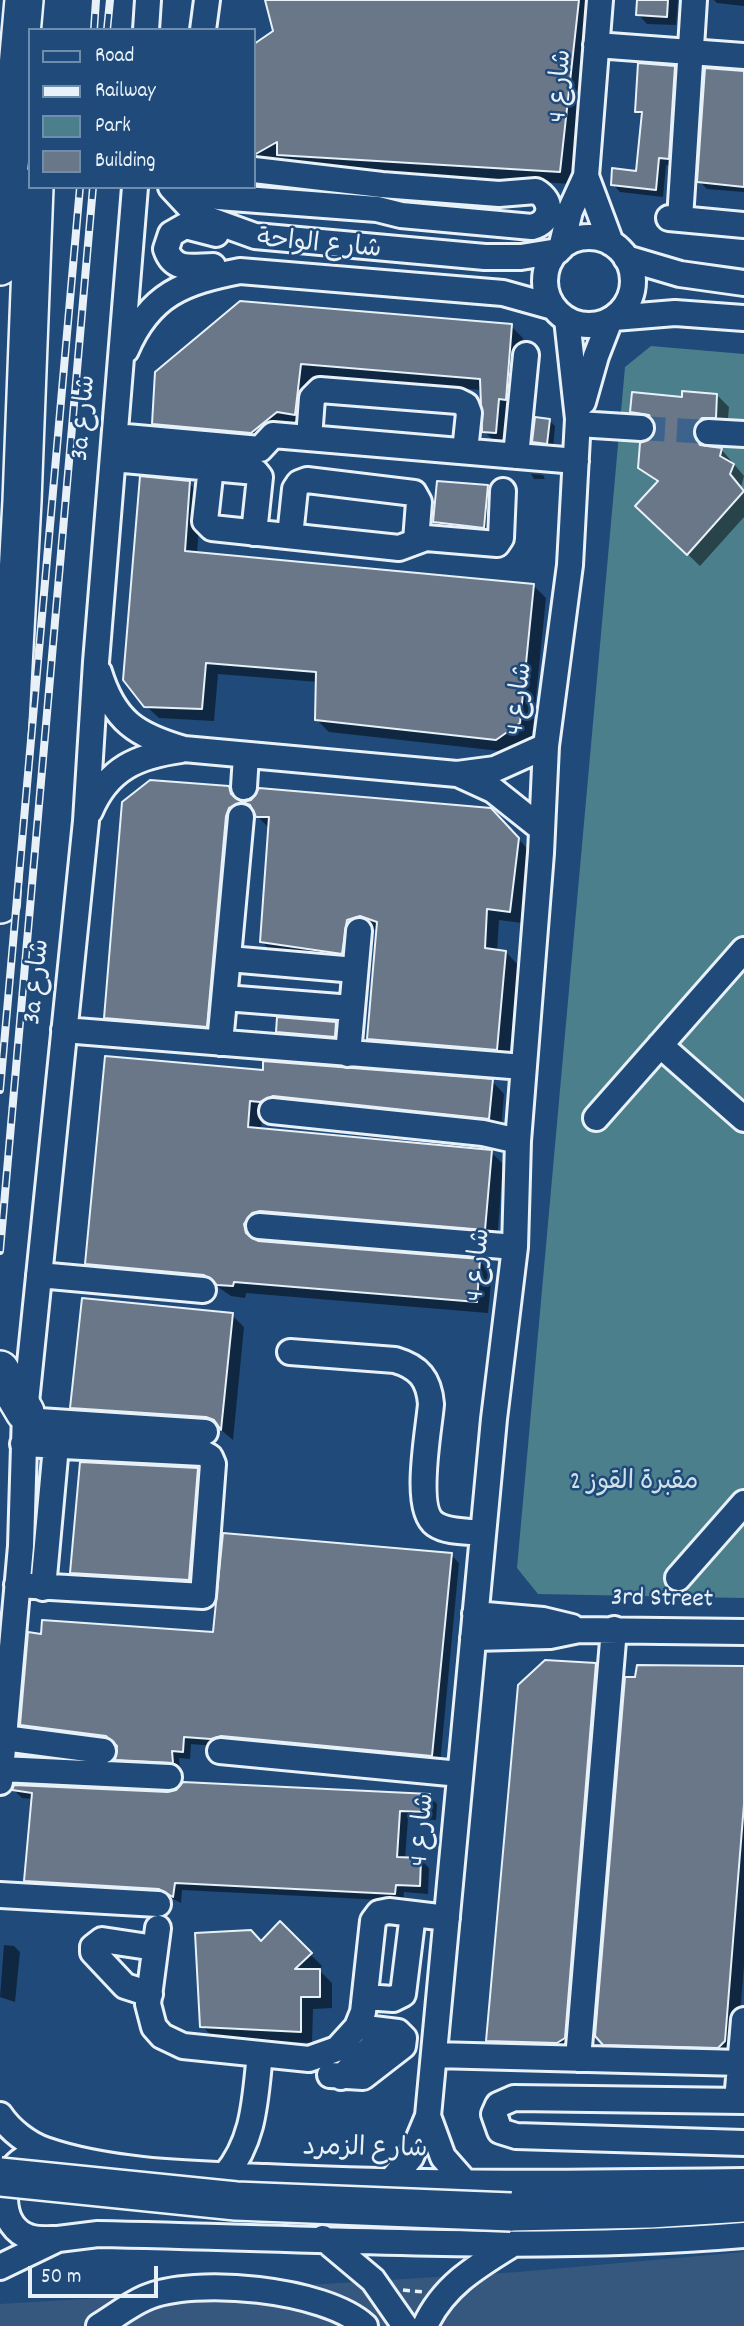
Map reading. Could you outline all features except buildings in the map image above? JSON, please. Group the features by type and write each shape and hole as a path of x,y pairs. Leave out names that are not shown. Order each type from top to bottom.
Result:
{"highway":[{"path":"0,266 24,0"},
{"path":"17,100 28,146"},
{"path":"0,904 22,500 34,189"},
{"path":"0,1370 24,1425"},
{"path":"0,2177 512,2228 650,2209 744,2203"}],"street":[{"path":"146,28 148,0"},
{"path":"203,28 207,0"},
{"name":"شارع 4","path":"559,250 570,211 586,176 600,0"},
{"path":"694,0 675,218 744,225"},
{"path":"596,45 744,56"},
{"path":"256,170 319,179 355,202"},
{"name":"شارع 4","path":"586,176 619,251"},
{"path":"192,189 196,193 218,197 355,202 536,191 546,199 549,211 543,222 532,227 401,215 355,202 322,193 319,179"},
{"name":"3a شارع","path":"1,1775 17,1585 24,1425 86,821 96,662 135,189"},
{"name":"شارع الواحة","path":"173,189 197,215 255,236 503,258 559,250"},
{"path":"330,243 339,223 355,202"},
{"path":"355,202 355,232 360,247"},
{"path":"240,271 214,266 181,267 169,257 167,241 171,234 185,226 220,235 255,236"},
{"path":"744,284 680,274 585,238 559,250 551,261 545,284 560,313 596,325 612,319 675,313 744,318"},
{"path":"612,319 630,297 632,270 619,251"},
{"name":"شارع الواحة","path":"121,364 143,320 167,295 200,279 240,271 503,293 560,313"},
{"name":"شارع 4","path":"389,2183 411,2157 428,2116 483,1533 515,1247 518,1141 546,746 570,565 578,421 560,313"},
{"name":"شارع 4","path":"578,421 596,356 612,319"},
{"path":"516,456 526,355"},
{"path":"309,438 312,398 320,390 458,401 468,409 465,451"},
{"path":"578,421 641,428"},
{"path":"708,432 744,434"},
{"path":"113,448 260,449 273,435 576,461"},
{"path":"113,448 259,474 254,533"},
{"path":"211,467 206,524 212,528 399,548 426,538 497,544 501,538 503,491"},
{"path":"290,537 295,489 299,483 307,480 414,494 419,502 416,541"},
{"path":"96,662 113,706 126,723 143,735 184,749 457,774 495,769 546,746"},
{"path":"86,821 97,794 123,766 140,757 184,749"},
{"path":"244,787 246,755"},
{"path":"457,774 493,790 542,829"},
{"path":"220,1043 241,817"},
{"path":"348,1054 359,931"},
{"path":"596,1118 744,950"},
{"path":"229,959 355,970"},
{"path":"225,998 352,1008"},
{"path":"64,1030 523,1068"},
{"path":"660,1045 744,1119"},
{"path":"272,1111 484,1133 518,1141"},
{"path":"259,1226 515,1247"},
{"path":"39,1275 203,1290"},
{"path":"290,1352 395,1360 410,1364 422,1374 430,1388 431,1404 424,1509 436,1525 445,1529 483,1533"},
{"path":"24,1425 205,1432"},
{"path":"17,1585 198,1598 205,1592 213,1464 210,1457 203,1453 56,1446 24,1425"},
{"path":"43,1588 56,1446"},
{"path":"678,1578 744,1503"},
{"name":"3rd Street","path":"474,1626 543,1620 579,1630 744,1632"},
{"path":"578,2059 614,1629"},
{"path":"4,1738 103,1751"},
{"path":"220,1751 460,1774"},
{"path":"1,1775 169,1777"},
{"path":"0,1895 157,1927"},
{"path":"157,1927 150,2016 154,2027 172,2043 309,2059 324,2056 343,2044 357,2027 365,1997 375,1917 383,1911 447,1918"},
{"path":"365,1997 393,1999 403,1994 413,1914"},
{"path":"150,1994 125,1986 93,1952 93,1947 102,1940 157,1927"},
{"path":"744,2020 741,2101 514,2098 498,2105 494,2114 500,2131 516,2136 694,2149 744,2143"},
{"path":"336,2076 387,2032 357,2027"},
{"path":"225,2175 240,2157 250,2135 260,2054"},
{"path":"434,2055 741,2063"},
{"name":"شارع الزمرد","path":"0,2115 23,2138 45,2150 99,2164 225,2175 389,2183 744,2181"},
{"name":"شارع 4","path":"428,2116 443,2157 465,2182"},
{"path":"250,2135 257,2159 272,2178"},
{"path":"694,2149 711,2182"},
{"path":"677,2182 694,2149"},
{"path":"45,2150 26,2157 10,2172 5,2182 4,2204 12,2224 30,2237 58,2239 98,2234 323,2238 512,2228 650,2241 744,2235"},
{"path":"425,2326 442,2298 512,2228"},
{"path":"323,2238 357,2265 387,2297 405,2326"},
{"path":"0,2267 58,2239"},
{"path":"99,2326 146,2297 171,2291 239,2288 315,2301 350,2315 365,2326"}],"path":[{"path":"387,2297 399,2290 436,2293 442,2298"}],"shaded area":[{"path":"744,2252 744,2326 0,2326 0,2304 518,2272"}],"green space":[{"name":"مقبرة القوز 2","path":"651,346 744,354 744,1598 538,1594 517,1568 625,367"}],"tunnel":[{"path":"641,428 708,432"}],"railway":[{"path":"94,28 96,0"},
{"path":"107,28 110,0"},
{"path":"0,1090 80,189"},
{"path":"0,1251 93,189"}]}
